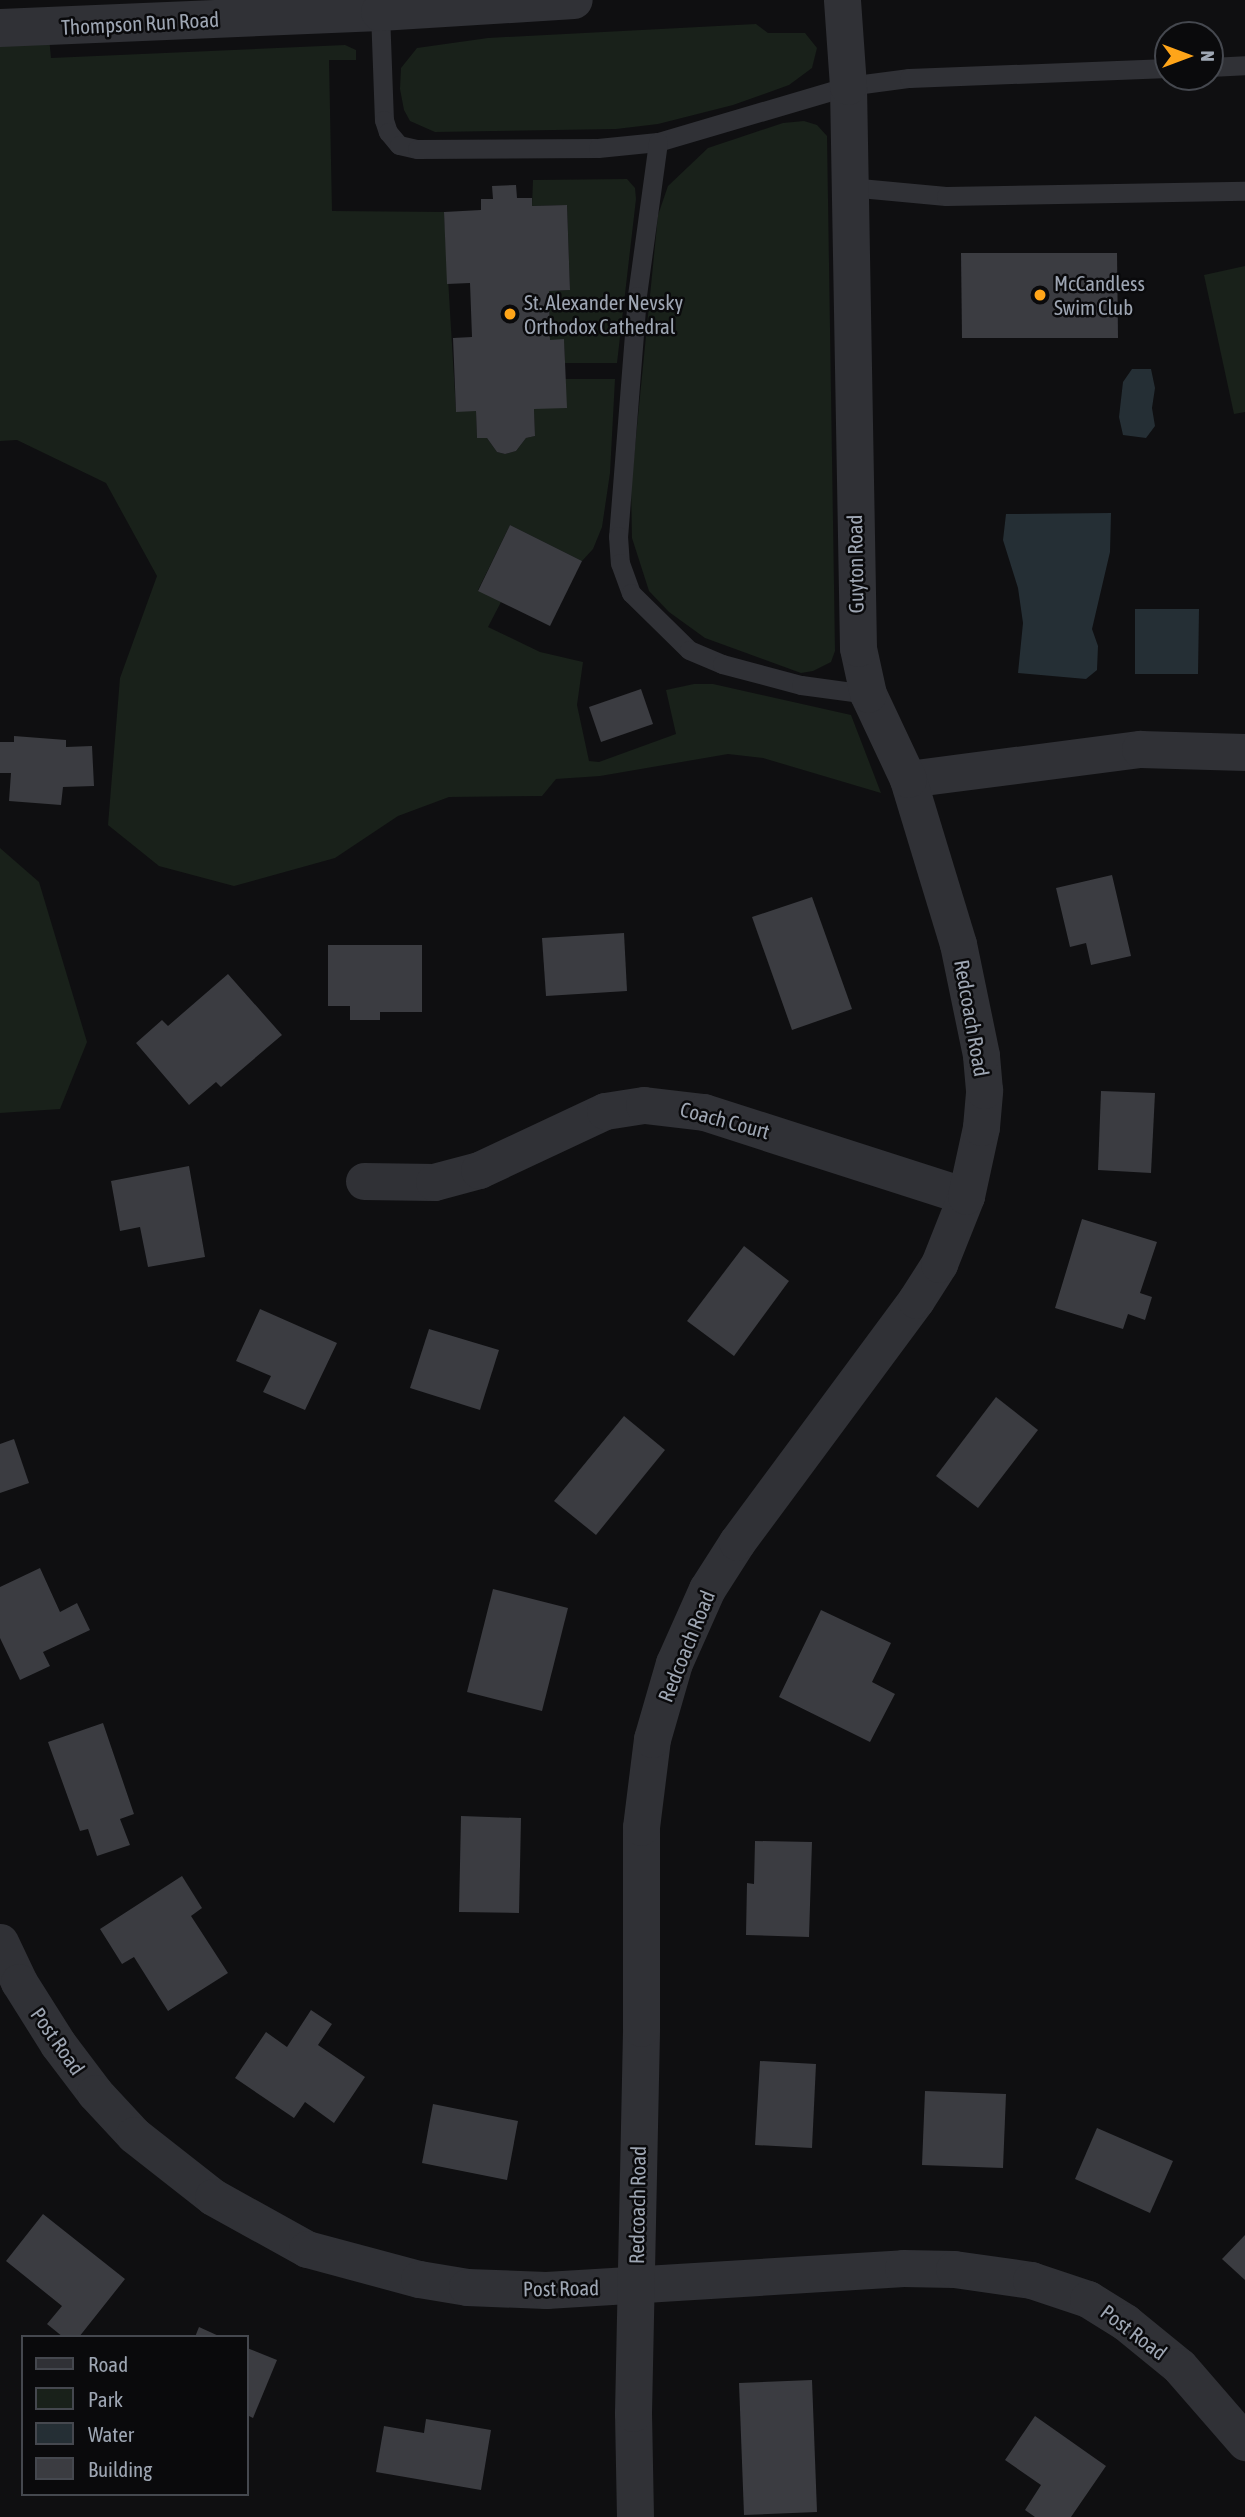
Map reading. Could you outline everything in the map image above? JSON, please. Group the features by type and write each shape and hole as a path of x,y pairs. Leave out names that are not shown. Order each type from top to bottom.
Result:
{"street":[{"name":"Thompson Run Road","path":"0,28 380,12 574,0"},
{"name":"Guyton Road","path":"842,0 848,86 855,600 858,648 868,694 908,779"},
{"path":"908,779 1140,749 1245,752"},
{"name":"Redcoach Road","path":"635,2517 641,1827 648,1761 661,1701 687,1630 707,1589 737,1542 916,1300 939,1264 966,1196 981,1128 984,1090 981,1055 958,944 908,779"},
{"name":"Coach Court","path":"364,1181 434,1182 478,1170 605,1111 644,1105 704,1112 966,1196"},
{"name":"Post Road","path":"0,1942 25,1993 95,2094 134,2135 174,2169 262,2227 307,2249 419,2279 467,2287 546,2290 903,2269 954,2269 1031,2280 1088,2299 1125,2322 1179,2366 1245,2442"}],"lane":[{"path":"380,12 384,120 388,132 399,145 417,149 598,148 658,142 848,86 909,78 1154,69"},
{"path":"1224,66 1245,65"},
{"path":"658,142 632,358 618,536 624,573 631,593 689,650 722,664 801,685 868,694"},
{"path":"849,187 946,196 1245,191"}],"green space":[{"path":"756,24 768,33 805,33 817,48 812,68 789,85 733,105 658,124 616,129 435,132 410,121 404,110 400,89 401,68 417,48 488,38"},
{"path":"48,27 51,58 345,45 356,50 356,60 329,60 332,211 444,212 456,411 476,411 477,438 487,438 497,452 505,454 516,451 526,438 535,436 534,409 565,379 615,379 610,473 602,527 593,549 582,561 510,525 478,590 501,602 488,627 540,652 583,662 577,705 589,761 599,762 676,734 666,690 694,684 713,684 851,715 881,793 763,758 728,754 600,776 556,779 542,796 449,797 398,816 335,858 234,886 159,866 108,825 120,678 157,576 106,483 17,440 0,441 0,28"},
{"path":"804,121 817,125 827,136 835,651 831,662 813,671 801,673 705,638 669,612 649,591 632,538 631,487 658,215 668,186 708,148 783,123"},
{"path":"627,179 635,188 636,199 617,363 565,363 564,340 550,340 549,291 570,290 567,205 532,206 533,180"},
{"path":"1245,266 1245,412 1234,414 1204,275"},
{"path":"0,848 39,882 87,1042 60,1109 0,1113"}],"water":[{"path":"1132,369 1151,369 1155,388 1152,408 1155,426 1146,438 1123,435 1119,417 1123,382"},
{"path":"1111,513 1110,552 1092,629 1098,646 1097,670 1086,679 1018,673 1023,623 1018,588 1003,540 1006,514"},
{"path":"1135,609 1199,609 1198,674 1135,674"}],"building":[{"name":"St. Alexander Nevsky Orthodox Cathedral","path":"516,185 517,198 532,198 532,206 567,205 570,290 549,291 550,340 564,339 567,408 534,409 535,436 526,438 516,451 505,454 497,452 487,438 477,438 476,411 456,412 453,338 472,337 470,283 447,284 444,212 481,210 481,199 493,199 492,186"},
{"name":"McCandless Swim Club","path":"961,253 1117,253 1118,338 962,338"},
{"path":"510,525 582,561 550,626 478,591"},
{"path":"641,689 653,724 601,742 589,707"},
{"path":"14,736 66,740 66,747 92,746 94,786 63,787 61,805 9,801 11,773 0,773 0,742 14,742"},
{"path":"1112,875 1131,956 1091,965 1086,943 1070,947 1056,888"},
{"path":"812,897 852,1009 792,1030 752,917"},
{"path":"624,933 627,991 546,996 542,938"},
{"path":"328,945 422,945 422,1012 380,1012 380,1020 350,1020 350,1006 328,1006"},
{"path":"228,974 282,1035 221,1087 216,1082 189,1105 136,1043 162,1020 168,1026"},
{"path":"1101,1091 1155,1093 1151,1173 1098,1170"},
{"path":"189,1166 205,1257 148,1267 140,1227 120,1231 111,1181"},
{"path":"1082,1219 1157,1242 1140,1293 1152,1297 1145,1320 1128,1314 1123,1329 1055,1308"},
{"path":"744,1246 789,1281 734,1356 687,1321"},
{"path":"260,1309 337,1343 305,1410 263,1392 271,1376 236,1361"},
{"path":"429,1329 499,1350 480,1410 410,1388"},
{"path":"996,1397 1038,1430 978,1508 936,1476"},
{"path":"624,1416 665,1450 596,1535 554,1501"},
{"path":"14,1439 29,1483 0,1493 0,1444"},
{"path":"40,1568 60,1612 77,1603 90,1630 43,1652 50,1666 20,1680 0,1638 0,1587"},
{"path":"493,1589 568,1608 542,1711 467,1692"},
{"path":"821,1610 891,1643 872,1682 895,1694 870,1742 779,1697"},
{"path":"103,1723 134,1814 120,1819 130,1845 97,1856 88,1829 80,1831 48,1742"},
{"path":"461,1816 521,1818 519,1913 459,1912"},
{"path":"755,1841 812,1842 809,1937 746,1935 747,1883 754,1884"},
{"path":"182,1876 202,1908 191,1916 228,1973 168,2011 134,1957 122,1964 100,1929"},
{"path":"311,2010 332,2024 318,2045 365,2077 334,2123 305,2102 294,2118 235,2078 266,2032 287,2047"},
{"path":"760,2061 816,2064 812,2148 755,2145"},
{"path":"925,2091 1006,2094 1003,2168 922,2165"},
{"path":"433,2104 518,2121 507,2180 422,2163"},
{"path":"1097,2128 1173,2161 1150,2213 1075,2179"},
{"path":"43,2214 125,2279 81,2335 61,2335 47,2324 62,2306 6,2261"},
{"path":"1245,2235 1245,2280 1222,2259"},
{"path":"199,2327 217,2335 196,2335"},
{"path":"248,2348 277,2360 253,2418 248,2416"},
{"path":"812,2380 817,2512 744,2515 739,2383"},
{"path":"1035,2416 1106,2466 1071,2517 1035,2517 1025,2510 1041,2485 1005,2460"},
{"path":"426,2419 491,2430 481,2490 376,2472 384,2426 424,2433"}],"place":[{"name":"McCandless Swim Club","path":"1040,295"},
{"name":"St. Alexander Nevsky Orthodox Cathedral","path":"510,314"}]}
